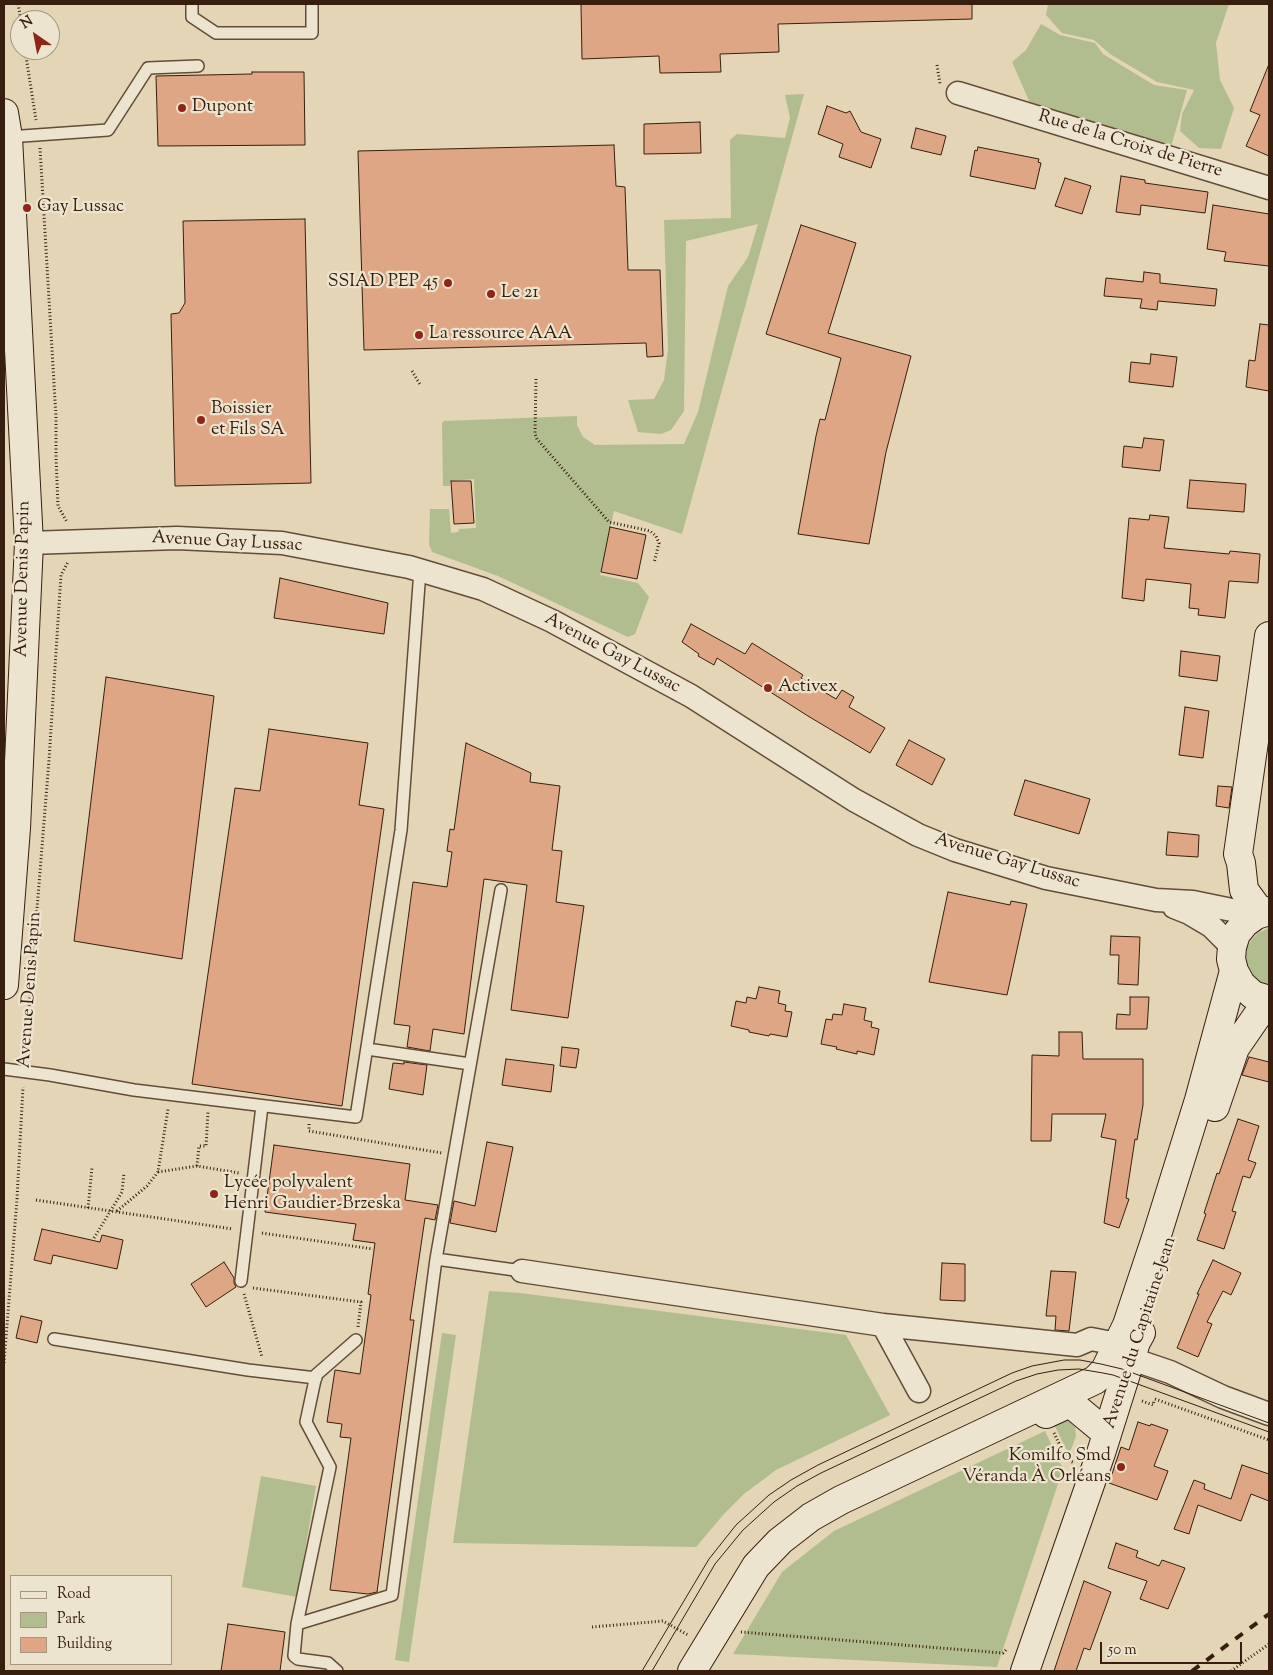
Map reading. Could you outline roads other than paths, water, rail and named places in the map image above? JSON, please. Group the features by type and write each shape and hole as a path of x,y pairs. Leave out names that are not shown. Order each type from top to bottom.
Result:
{"main road":[{"name":"Avenue Denis Papin","path":"4,985 16,828 11,772 29,543 5,130"},
{"path":"1264,911 1244,890 1238,854 1269,636"},
{"name":"Avenue du Capitaine Jean","path":"1013,1659 1099,1427 1127,1325 1199,1100 1233,959 1236,934 1245,923 1264,911"},
{"path":"1233,959 1242,984 1253,994 1269,1000"},
{"name":"Avenue du Capitaine Jean","path":"1025,1671 1101,1453 1117,1363 1136,1342 1143,1330 1235,1048 1269,1000"},
{"path":"704,1671 761,1578 782,1553 818,1524 860,1502 1070,1403 1117,1363"},
{"path":"692,1671 756,1566 780,1541 811,1517 842,1500 1095,1380 1117,1363"},
{"path":"1070,1403 1099,1427"}],"street":[{"name":"Rue de la Croix de Pierre","path":"958,93 992,94 1269,188"},
{"name":"Avenue Gay Lussac","path":"29,543 177,538 282,543 397,563 483,589 552,621 691,696 854,800 918,835 955,850 1046,878 1156,900 1193,902 1264,911"},
{"name":"Avenue Gay Lussac","path":"1156,900 1190,913 1211,926 1233,959"},
{"path":"522,1271 884,1325 1077,1345 1091,1340 1117,1363 1170,1372 1223,1397 1269,1414"},
{"path":"884,1325 919,1391"}],"lane":[{"path":"192,4 192,17 216,33 312,33 312,4"},
{"path":"5,130 38,135 108,130 148,68 198,66"},
{"path":"4,1069 134,1090 356,1117 401,830 420,570"},
{"path":"297,1624 392,1595 436,1259 501,890"},
{"path":"367,1049 470,1064"},
{"path":"241,1284 262,1106"},
{"path":"436,1259 522,1271"},
{"path":"54,1339 248,1370 316,1378"},
{"path":"338,1671 328,1664 298,1659 294,1656 297,1624 330,1467 306,1422 316,1375 356,1340"}],"tram line":[{"path":"642,1671 709,1559 736,1525 769,1495 818,1465 1012,1373 1032,1366 1064,1360 1080,1360 1101,1364 1122,1369 1269,1423"},
{"path":"652,1671 715,1564 743,1530 774,1502 797,1486 821,1473 1016,1381 1058,1370 1079,1369 1113,1375 1269,1432"}],"railway":[{"path":"1192,1671 1269,1614"}],"place":[{"name":"Dupont","path":"182,108"},
{"name":"Gay Lussac","path":"27,208"},
{"name":"SSIAD PEP 45","path":"448,283"},
{"name":"Le 21","path":"491,294"},
{"name":"La ressource AAA","path":"419,335"},
{"name":"Boissier et Fils SA","path":"201,420"},
{"name":"Activex","path":"768,688"},
{"name":"Lycée polyvalent Henri Gaudier-Brzeska","path":"214,1194"},
{"name":"Komilfo Smd Véranda À Orléans","path":"1121,1467"}]}
